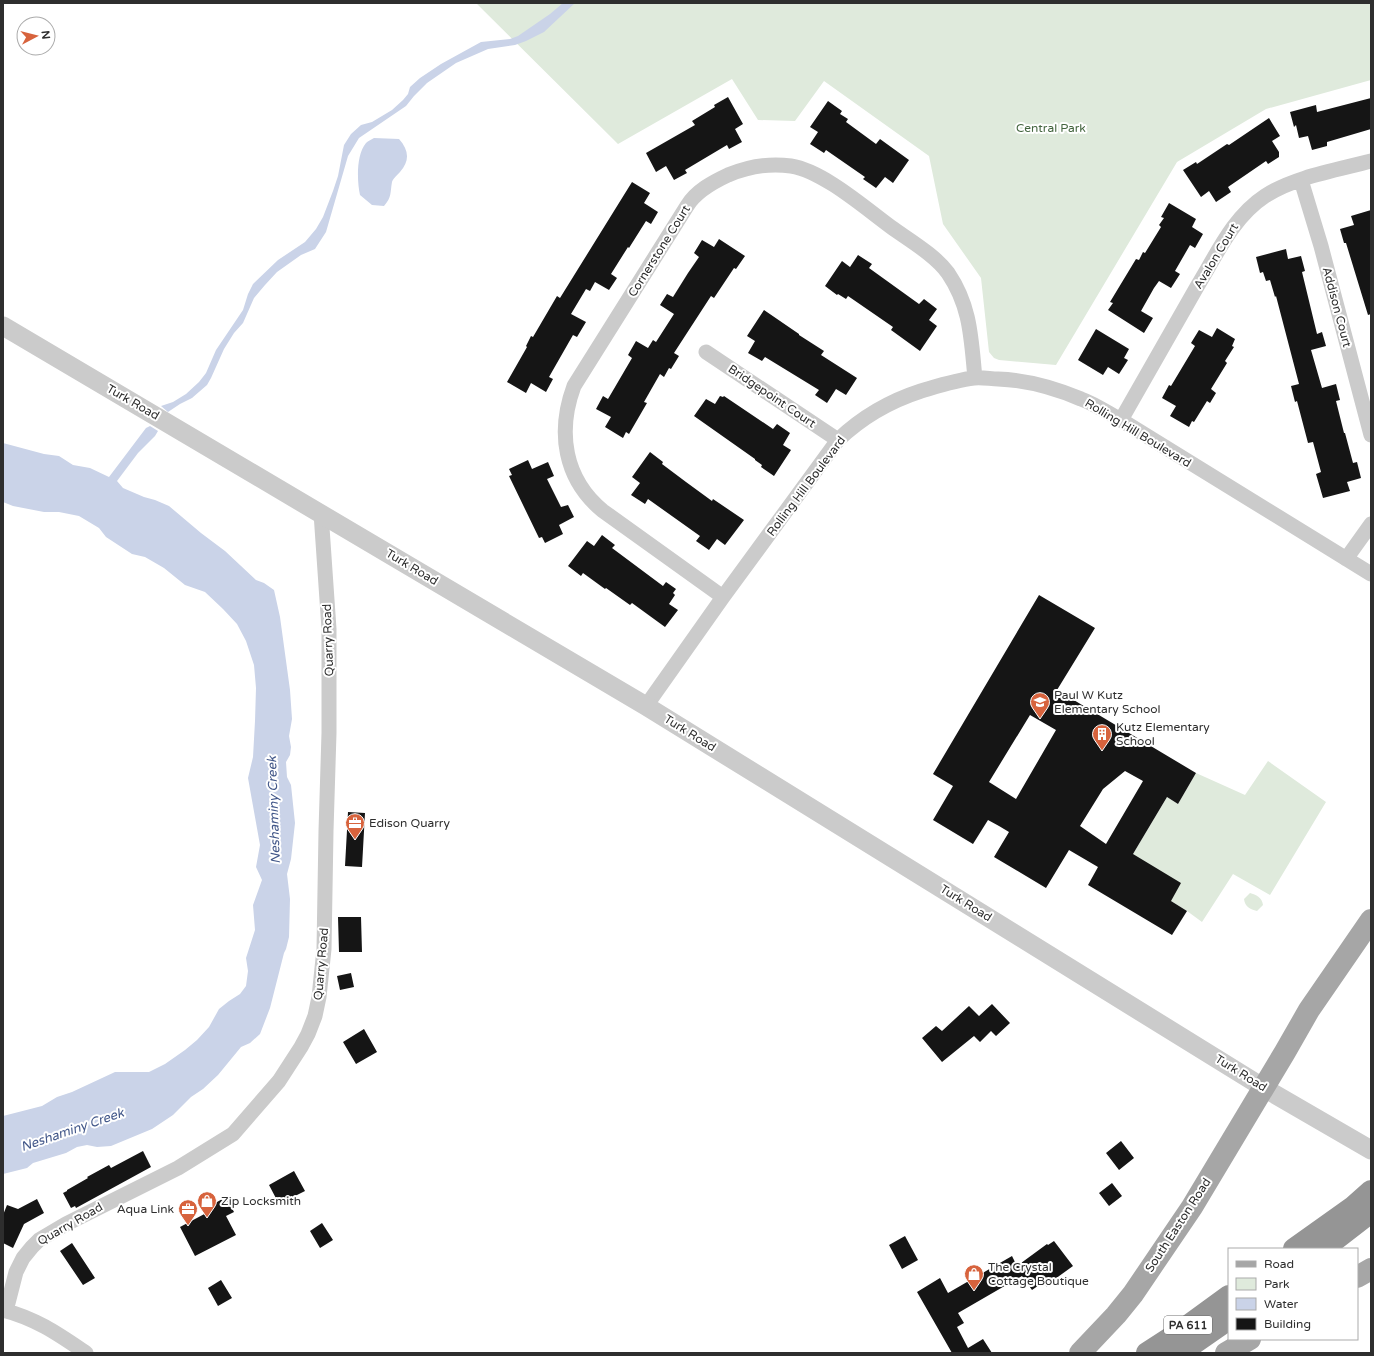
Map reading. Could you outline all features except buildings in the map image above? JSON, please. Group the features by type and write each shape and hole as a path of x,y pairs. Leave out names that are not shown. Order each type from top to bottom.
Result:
{"highway":[{"path":"1324,1248 1365,1211 1371,1191"},
{"path":"1296,1248 1365,1211"},
{"name":"PA 611","path":"1147,1353 1181,1331 1228,1297"},
{"name":"PA 611","path":"1180,1353 1228,1320"}],"main road":[{"name":"South Easton Road","path":"1080,1353 1116,1316 1133,1294 1192,1207 1309,1010 1371,920"},
{"path":"1358,1276 1371,1269"},
{"path":"1226,1353 1248,1340"}],"street":[{"name":"Avalon Court","path":"1121,420 1225,239 1242,215 1264,196 1281,187 1371,161"},
{"name":"Cornerstone Court","path":"723,597 603,511 588,498 574,477 566,443 565,426 567,408 574,386 687,206 700,192 710,184 735,172 754,167 770,166 791,166 803,170 819,176 844,192 933,258 947,272 960,293 965,307 969,324 975,378"},
{"name":"Addison Court","path":"1301,180 1321,246 1371,435"},
{"name":"Turk Road","path":"3,326 646,706 1264,1088 1371,1150"},
{"name":"Bridgepoint Court","path":"706,352 838,440"},
{"name":"Rolling Hill Boulevard","path":"646,706 723,597 838,440 857,424 896,401 912,394 947,383 975,378 1012,380 1050,387 1082,399 1121,420 1371,574"},
{"name":"Quarry Road","path":"5,1311 16,1272 23,1258 39,1240 72,1221 178,1168 232,1134 279,1081 302,1047 308,1034 315,1016 319,997 324,949 329,733 329,629 321,513"},
{"path":"1346,558 1371,524"},
{"path":"5,1311 39,1323 86,1353"}],"green space":[{"name":"Central Park","path":"476,3 1371,3 1371,80 1266,109 1177,162 1056,365 999,360 994,358 989,352 981,278 943,224 929,156 824,81 795,121 758,120 732,79 618,144"},
{"path":"1268,761 1326,802 1270,895 1233,874 1202,922 1171,901 1133,854 1167,797 1178,804 1196,773 1245,795"},
{"path":"1250,893 1258,897 1262,902 1263,905 1257,911 1245,904 1244,899"}],"water":[{"path":"563,3 575,3 544,32 515,45 488,49 456,63 427,83 406,106 359,138 348,156 326,232 315,249 301,255 277,272 254,298 243,323 234,333 224,349 207,385 192,398 168,412 161,406 173,402 186,394 199,382 206,373 216,350 243,310 253,284 278,260 305,242 316,229 323,217 333,191 338,176 344,145 351,134 361,125 372,122 392,110 408,94 410,87 420,78 441,64 481,42 510,39 518,36"},
{"path":"374,138 399,139 405,147 407,156 407,160 403,168 393,181 390,197 384,206 372,205 360,195 359,189 358,168 360,154 366,143"},
{"name":"Neshaminy Creek","path":"150,426 158,431 155,436 138,453 117,481 123,488 169,506 225,551 256,580 264,583 274,590 280,617 290,690 292,719 289,736 291,747 290,755 286,762 287,777 291,785 295,823 291,859 287,874 290,899 289,937 270,1008 260,1034 250,1043 241,1047 218,1075 203,1089 191,1097 173,1115 152,1129 111,1146 97,1147 87,1145 77,1147 66,1153 33,1163 27,1168 3,1174 3,1116 42,1106 57,1097 72,1092 115,1072 149,1072 165,1064 197,1040 209,1027 219,1009 240,994 246,986 248,971 246,958 255,930 253,905 262,880 256,867 260,845 248,778 253,757 256,688 254,665 246,641 237,624 205,592 185,585 164,568 145,557 132,554 106,537 99,528 79,516 59,512 44,512 13,506 3,502 3,443 44,454 59,456 73,465 90,468 109,477 146,428"}],"place":[{"name":"Paul W Kutz Elementary School","path":"1040,719"},
{"name":"Kutz Elementary School","path":"1102,751"},
{"name":"Edison Quarry","path":"355,840"},
{"name":"Zip Locksmith","path":"207,1218"},
{"name":"Aqua Link","path":"188,1226"},
{"name":"The Crystal Cottage Boutique","path":"974,1291"}]}
